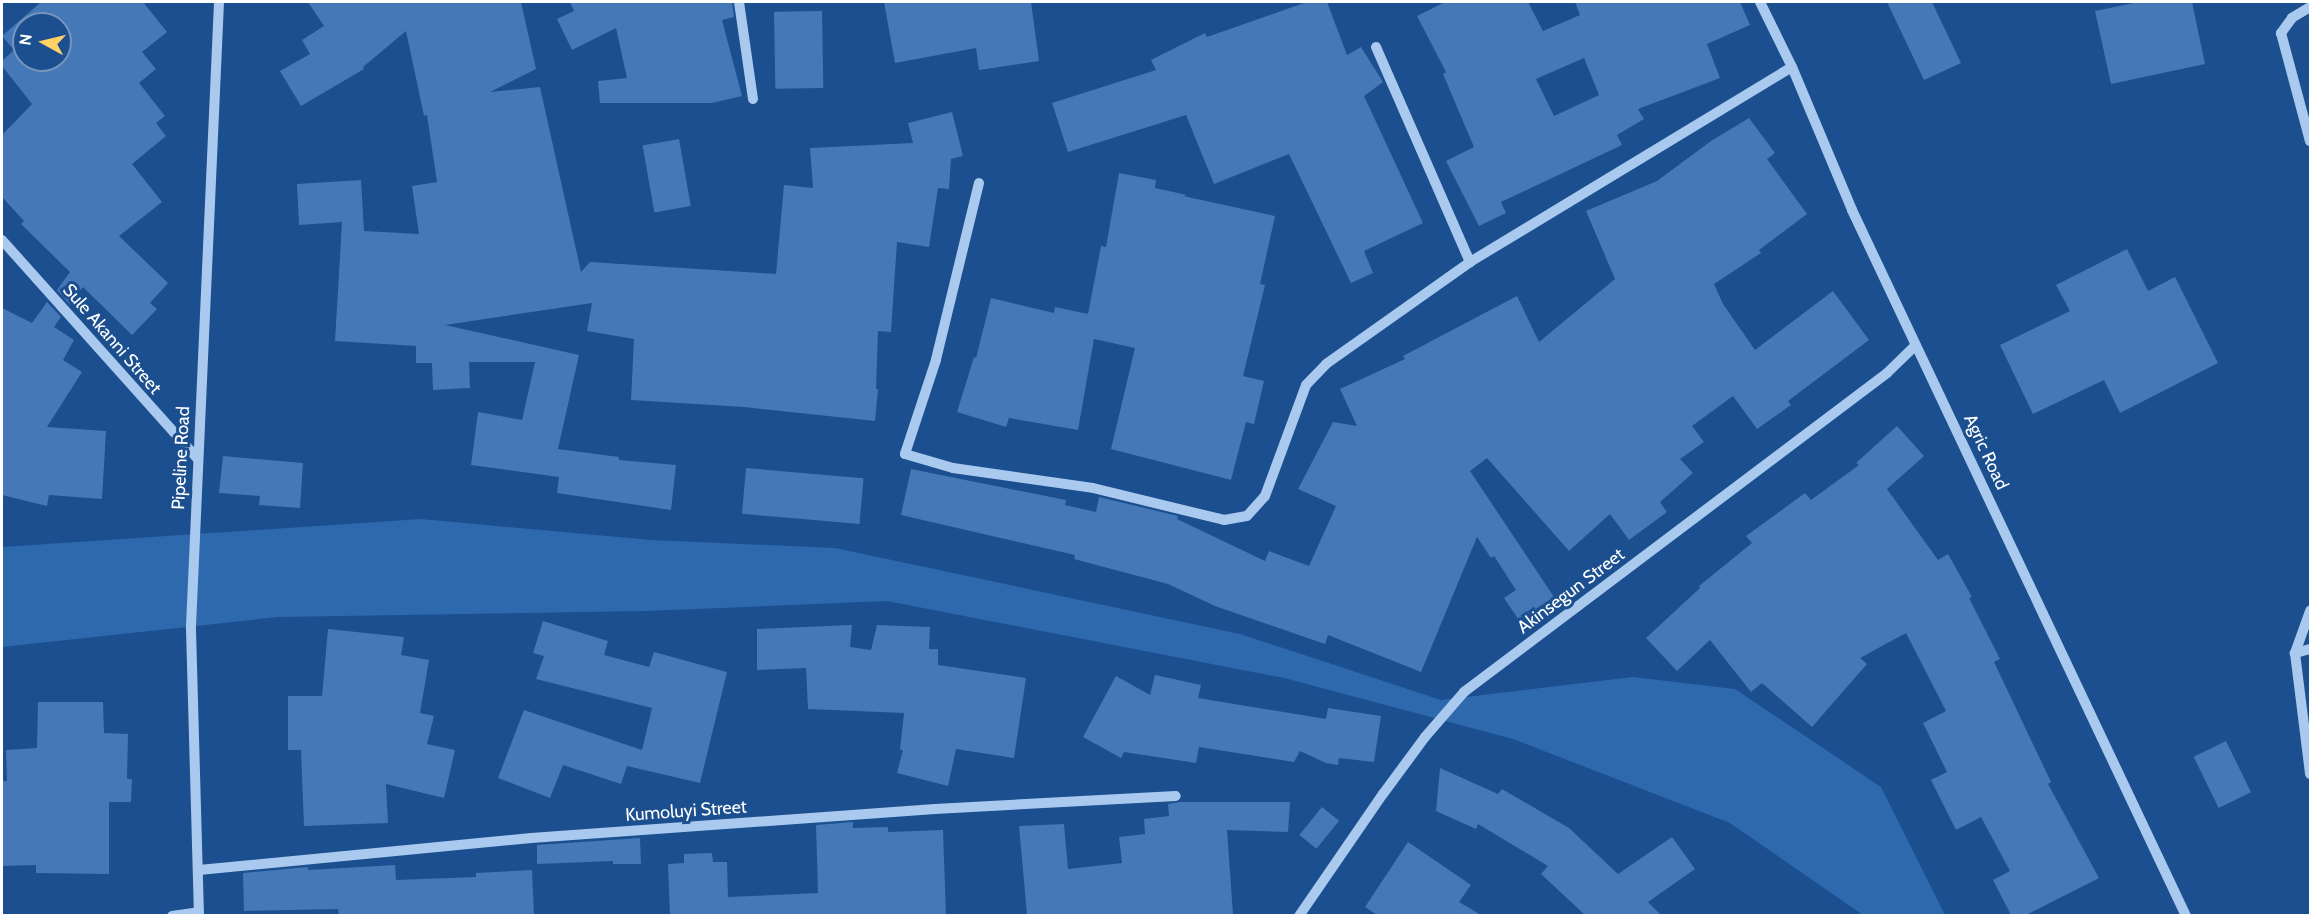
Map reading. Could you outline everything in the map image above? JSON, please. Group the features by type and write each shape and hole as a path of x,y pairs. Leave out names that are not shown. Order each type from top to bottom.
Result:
{"street":[{"name":"Pipeline Road","path":"199,914 200,870 191,626 193,535 219,2"},
{"path":"739,2 753,99"},
{"name":"Agric Road","path":"1760,2 1792,67 1852,210 2187,915"},
{"path":"2310,7 2292,18 2281,33 2310,141"},
{"path":"1376,47 1470,262"},
{"path":"979,183 936,360 905,454 953,468 1093,488 1224,520 1247,516 1265,496 1306,385 1326,364 1470,262 1792,67"},
{"name":"Sule Akanni Street","path":"2,240 198,459"},
{"name":"Akinsegun Street","path":"1299,915 1425,737 1464,692 1887,373 1916,345"},
{"path":"2310,611 2295,653 2310,774"},
{"path":"2295,653 2310,649"},
{"name":"Kumoluyi Street","path":"200,870 531,838 935,809 1176,796"},
{"path":"172,915 199,914"}],"shaded area":[{"path":"421,519 651,540 835,548 1240,634 1441,700 1633,677 1735,689 1881,787 1945,915 1863,915 1730,823 1513,739 1284,678 887,601 647,611 278,617 2,647 2,547"}],"building":[{"path":"41,2 143,2 167,32 142,52 156,69 139,83 165,116 156,123 166,136 132,164 162,202 119,236 168,283 150,303 157,309 132,335 83,287 70,305 57,290 70,272 21,224 24,221 2,197 2,135 32,104 2,66 2,61 12,52 12,72 72,72 72,12 30,12"},
{"path":"308,2 521,2 536,69 490,92 540,87 581,272 590,262 776,274 784,185 813,188 810,148 913,143 908,123 952,112 963,156 951,159 949,189 938,188 929,247 897,242 891,332 878,331 876,389 878,389 875,421 744,407 631,400 634,339 587,331 592,303 445,325 579,355 558,449 619,457 619,460 676,465 671,510 557,493 559,477 471,465 478,412 522,420 535,362 469,362 470,388 433,390 432,363 416,363 416,346 335,341 342,222 299,225 297,184 361,180 364,231 419,234 412,186 437,182 427,115 424,116 406,31 363,67 364,69 301,106 280,71 310,54 302,40 324,26"},
{"path":"570,2 732,2 734,17 722,20 742,96 712,103 600,103 598,81 627,78 616,28 572,50 557,19 574,11"},
{"path":"884,2 1031,2 1039,61 979,70 976,48 895,63"},
{"path":"1307,2 1327,2 1347,55 1361,47 1383,82 1364,96 1423,223 1364,251 1373,273 1351,283 1289,154 1214,184 1186,115 1068,152 1052,103 1156,70 1151,60 1205,33 1207,37"},
{"path":"1445,2 1528,2 1543,31 1580,15 1575,2 1740,2 1750,25 1707,44 1720,78 1638,109 1644,119 1617,135 1622,145 1501,202 1506,213 1479,226 1446,161 1474,147 1443,74 1446,72 1417,16","holes":["1584,58 1599,95 1554,116 1536,79"]},
{"path":"1887,2 1932,2 1961,63 1924,80"},
{"path":"2139,2 2192,2 2205,64 2111,84 2095,11"},
{"path":"822,11 823,88 775,89 774,12"},
{"path":"12,27 12,48 2,36"},
{"path":"1749,118 1775,153 1767,159 1807,214 1759,250 1761,253 1714,284 1723,304 1755,350 1833,291 1869,340 1788,401 1791,405 1757,429 1733,396 1692,426 1704,442 1680,459 1693,473 1660,502 1667,512 1629,540 1610,514 1569,551 1487,458 1470,471 1554,597 1519,620 1504,598 1516,590 1494,556 1491,558 1477,537 1421,672 1328,635 1325,644 1215,606 1168,584 1074,559 1075,555 901,515 911,469 1066,500 1065,505 1096,512 1099,497 1178,516 1177,519 1265,561 1269,551 1309,566 1336,506 1298,489 1333,422 1357,426 1340,389 1405,359 1403,356 1517,296 1539,342 1615,279 1586,211 1657,181 1711,141"},
{"path":"679,139 691,206 654,212 643,145"},
{"path":"1119,173 1156,180 1155,188 1187,195 1183,196 1275,216 1260,284 1265,285 1243,376 1264,381 1254,424 1246,422 1231,480 1111,449 1135,348 1094,339 1078,430 1009,418 1006,427 957,412 974,357 976,358 991,298 1054,313 1055,307 1088,314 1101,246 1106,247"},
{"path":"2127,249 2148,291 2175,277 2218,363 2120,413 2104,380 2033,414 2000,345 2070,311 2056,285"},
{"path":"47,302 61,317 54,327 74,340 63,360 82,372 47,427 106,431 102,499 49,495 47,506 2,495 2,308 32,323"},
{"path":"1897,426 1924,456 1887,489 1938,560 1948,554 1972,597 1969,598 2000,659 1994,662 2051,782 2048,784 2099,878 2026,915 2011,915 1993,880 2010,871 1981,817 1956,830 1931,780 1947,772 1923,723 1946,711 1906,633 1860,658 1867,664 1812,727 1762,683 1751,692 1710,640 1677,671 1646,638 1700,588 1699,586 1752,543 1746,536 1805,493 1811,500 1859,465 1856,463"},
{"path":"223,456 303,463 300,508 259,505 260,496 219,493"},
{"path":"746,468 864,478 860,524 742,514"},
{"path":"543,621 608,641 604,655 649,667 654,652 727,672 700,783 627,766 621,784 563,765 550,798 498,778 524,710 642,750 652,708 536,679 544,656 533,653"},
{"path":"852,625 850,647 871,650 877,625 930,627 929,649 938,649 938,665 1026,678 1014,758 956,749 948,786 897,773 903,750 900,750 904,713 808,709 806,668 757,670 757,629"},
{"path":"328,629 404,637 401,655 429,660 420,713 434,716 427,744 455,750 444,798 386,784 388,823 304,826 301,750 288,750 288,696 322,696"},
{"path":"1155,675 1201,685 1198,698 1326,719 1328,708 1381,716 1374,762 1339,758 1338,765 1326,763 1300,751 1294,762 1199,747 1196,763 1124,752 1121,758 1083,737 1116,676 1150,695"},
{"path":"38,702 103,702 104,733 128,734 127,779 132,779 131,802 109,802 109,874 36,873 36,865 2,866 2,781 7,781 6,750 37,748"},
{"path":"2226,741 2251,792 2219,808 2194,757"},
{"path":"1440,768 1498,794 1502,789 1569,828 1618,874 1672,837 1695,869 1648,902 1661,915 1585,915 1541,874 1548,866 1478,824 1476,829 1436,811"},
{"path":"1180,802 1290,802 1288,832 1227,830 1233,914 1027,915 1019,826 1064,824 1068,869 1122,863 1119,837 1145,834 1144,819 1169,816 1168,804"},
{"path":"1322,807 1339,821 1316,849 1299,835"},
{"path":"853,822 853,828 888,827 888,832 943,830 946,915 670,915 668,864 684,863 684,854 712,853 713,862 727,862 728,897 818,893 816,825"},
{"path":"640,838 641,864 613,864 613,861 537,864 537,845"},
{"path":"1408,842 1471,885 1459,902 1481,915 1377,915 1365,907"},
{"path":"395,865 396,880 476,877 476,873 532,870 534,915 339,915 338,909 244,911 243,873 308,867 308,870"}]}
